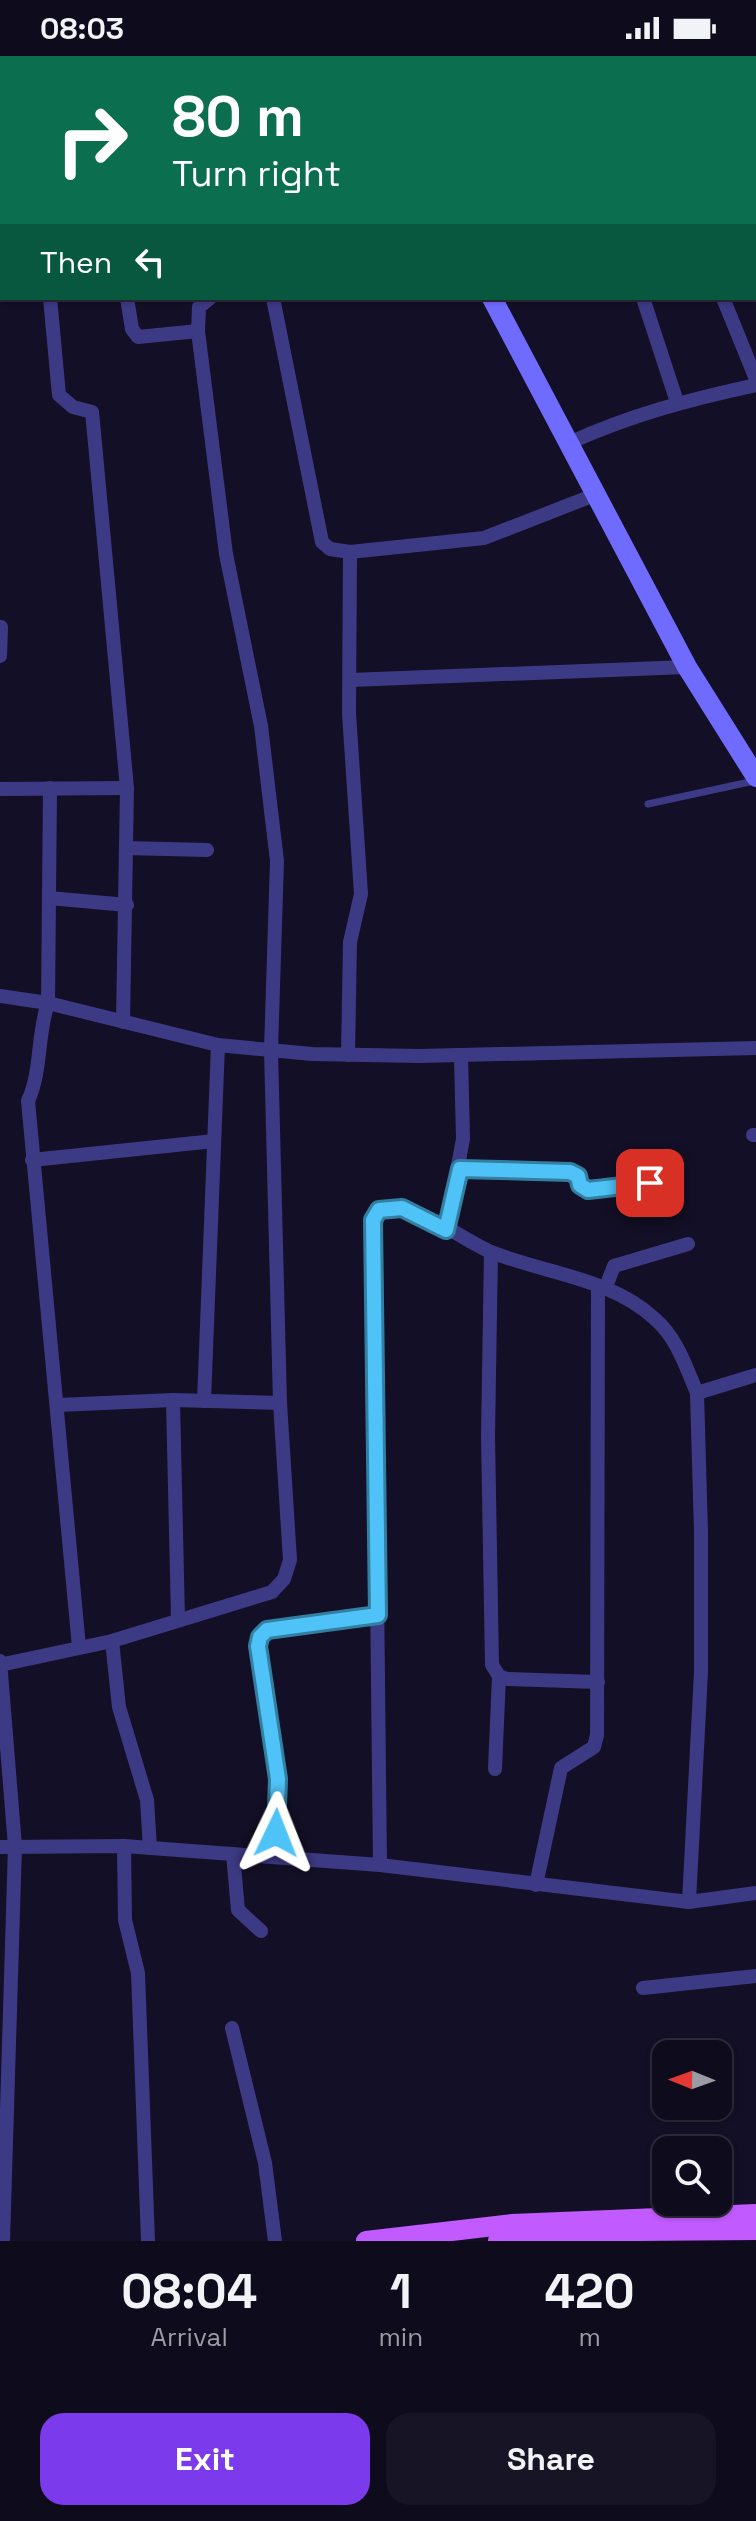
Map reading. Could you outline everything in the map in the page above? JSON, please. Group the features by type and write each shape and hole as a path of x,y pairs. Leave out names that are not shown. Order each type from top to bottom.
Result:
{"main road":[{"path":"366,2241 525,2223 756,2214"},
{"path":"498,2241 718,2235 756,2230"}],"street":[{"path":"50,300 59,395 73,407 92,412 127,788 123,1022"},
{"path":"127,300 132,329 138,337 198,331"},
{"path":"3,2241 8,1847 0,1663 112,1641 272,1592 284,1579 290,1560 280,1403 271,1050 277,861 272,796 226,554 198,331 199,307 208,300"},
{"path":"273,300 322,542 330,549 350,552 484,538 597,494"},
{"path":"493,300 687,667 756,779"},
{"path":"644,300 677,402"},
{"path":"569,443 616,421 756,382 724,300"},
{"path":"348,1055 350,942 361,894 350,680 350,552"},
{"path":"0,656 1,627"},
{"path":"350,680 687,667"},
{"path":"50,788 48,1003 42,1020 36,1083 28,1101 79,1647"},
{"path":"0,789 127,788"},
{"path":"126,848 207,850"},
{"path":"49,898 127,905"},
{"path":"0,996 48,1003 218,1045 271,1050 348,1055 461,1056 756,1048"},
{"path":"204,1401 218,1045"},
{"path":"446,1230 460,1169 463,1139 461,1056"},
{"path":"32,1160 214,1141"},
{"path":"460,1169 570,1172 578,1176 580,1185 588,1190 650,1183"},
{"path":"380,1865 373,1220 379,1210 402,1208 491,1252 628,1300 656,1319 679,1349 697,1393 701,1672 689,1902"},
{"path":"536,1885 561,1768 594,1747 598,1682 601,1288 614,1266 688,1244"},
{"path":"491,1252 488,1436 492,1665 499,1676 495,1769"},
{"path":"697,1393 756,1375"},
{"path":"58,1405 173,1400 280,1403"},
{"path":"173,1400 178,1620"},
{"path":"275,1857 278,1779 258,1646 260,1637 267,1630 378,1615"},
{"path":"112,1641 119,1707 143,1786 150,1848"},
{"path":"499,1676 507,1679 598,1682"},
{"path":"8,1847 124,1846 380,1865 689,1902 756,1893"},
{"path":"124,1846 125,1920 138,1973 148,2241"},
{"path":"233,1854 238,1910 261,1931"},
{"path":"643,1988 756,1976"},
{"path":"232,2028 265,2163 275,2241"}],"lane":[{"path":"648,804 756,779"}],"route":[{"path":"276,1833 278,1779 258,1646 260,1637 267,1630 378,1615 373,1220 379,1210 389,1206 427,1218 446,1230 460,1169 570,1172 575,1173 583,1189 588,1190 650,1183"}]}
